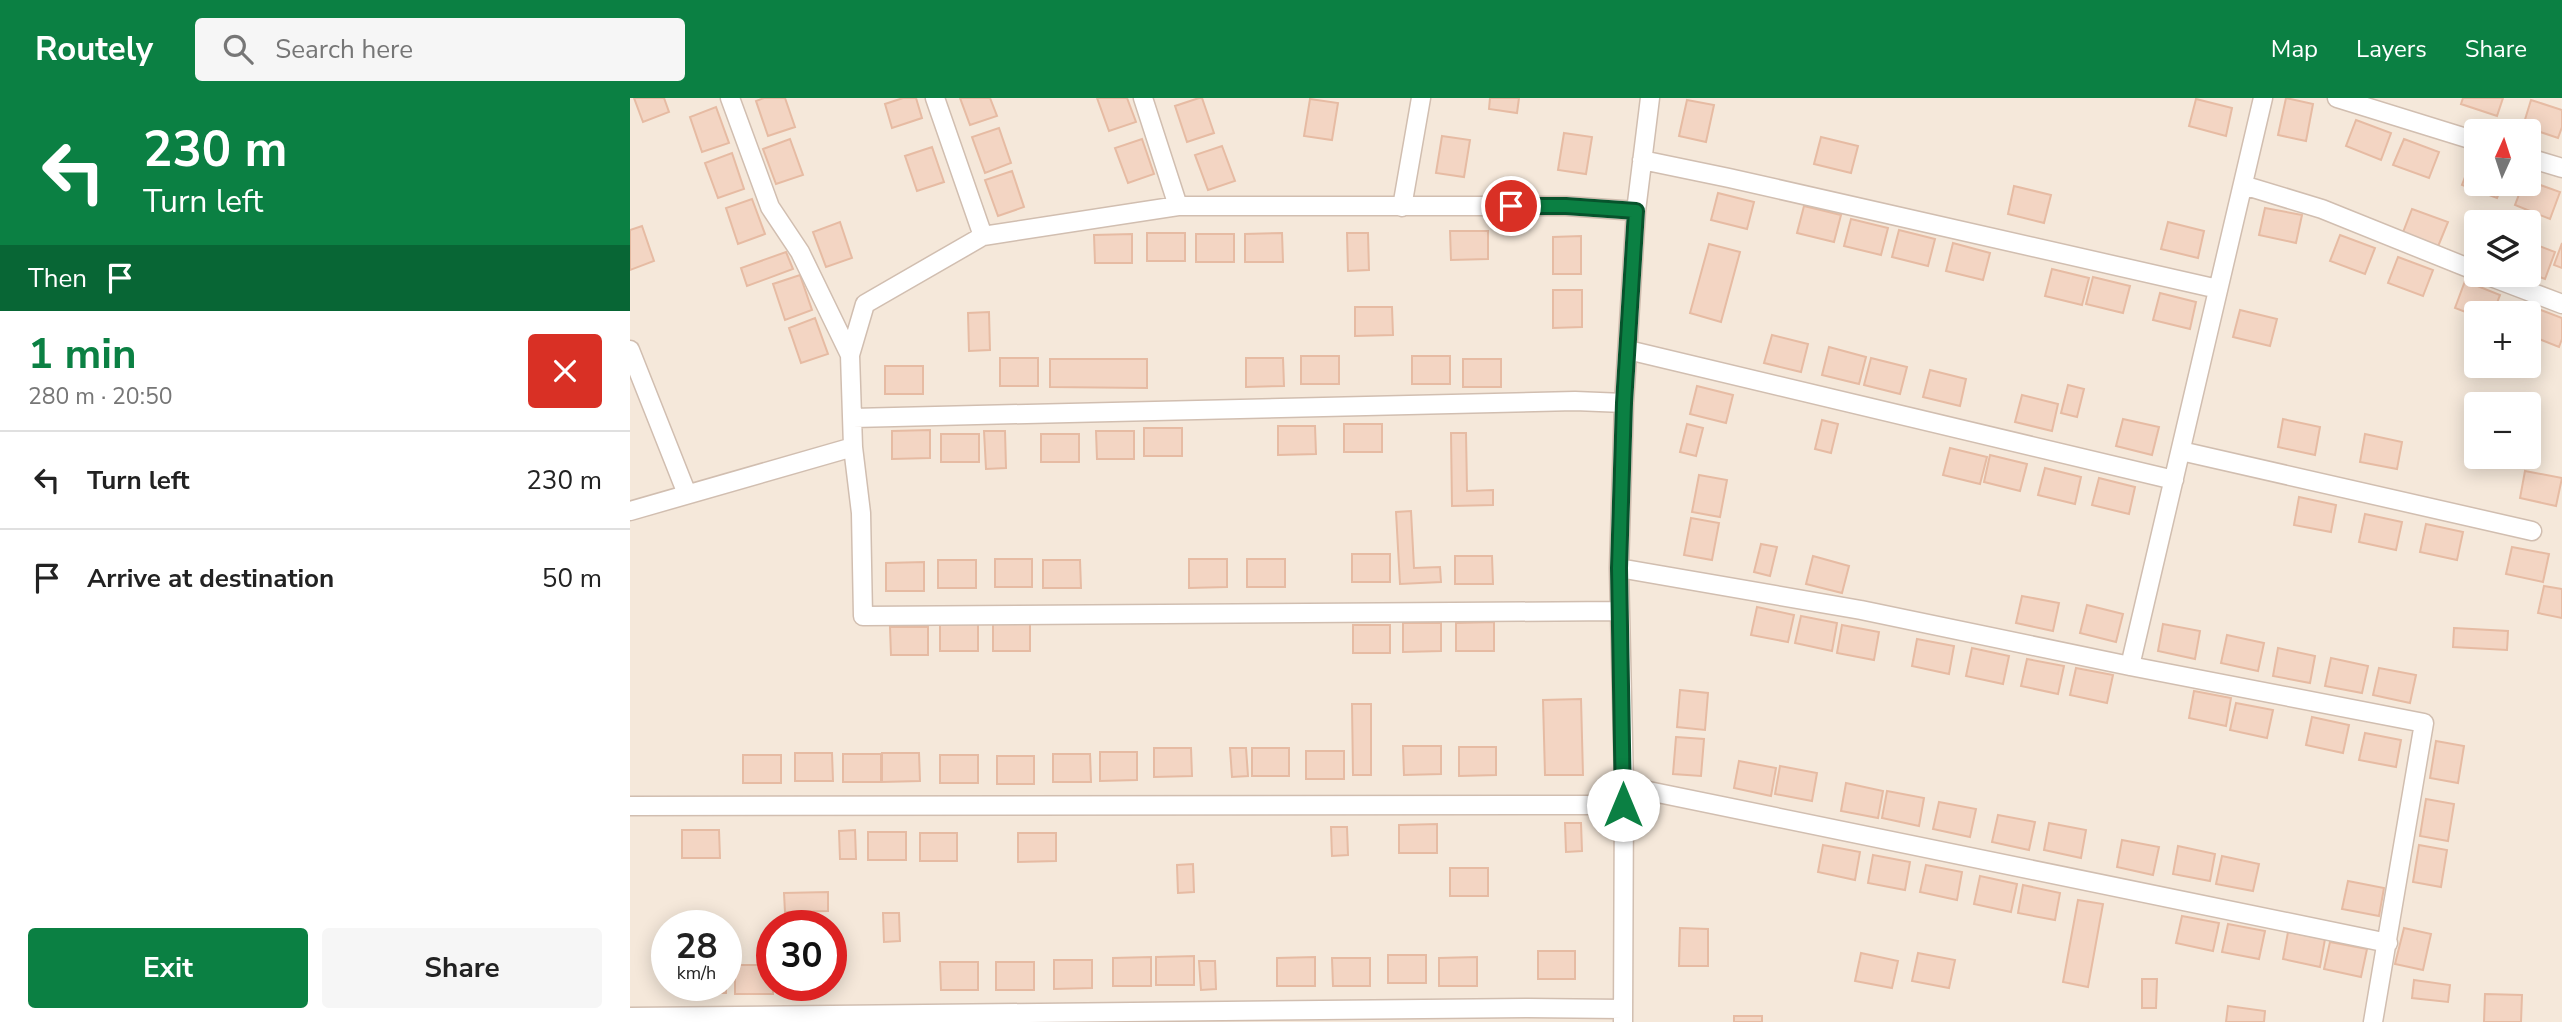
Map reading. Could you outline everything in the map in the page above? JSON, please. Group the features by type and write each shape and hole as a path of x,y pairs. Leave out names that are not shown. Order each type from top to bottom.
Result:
{"street":[{"path":"730,98 770,207 800,252 850,355"},
{"path":"935,98 983,236"},
{"path":"1143,98 1178,206"},
{"path":"1402,206 1421,98"},
{"path":"630,1017 1527,1008 1623,1016 1624,786 1619,568 1624,403 1636,211 1650,98"},
{"path":"2337,98 2464,137"},
{"path":"2130,666 2261,99"},
{"path":"1642,160 2218,289"},
{"path":"2541,162 2562,168"},
{"path":"2243,185 2322,209 2464,266"},
{"path":"1620,611 863,616 861,513 853,447 850,355 865,303 983,236 1178,206 1566,206 1636,211"},
{"path":"2517,287 2562,304"},
{"path":"630,350 687,494"},
{"path":"1628,350 2174,480"},
{"path":"853,418 1575,401 1624,403"},
{"path":"630,511 853,447"},
{"path":"2181,451 2532,531"},
{"path":"1619,568 1861,610 2424,723 2373,1022"},
{"path":"1624,786 2388,943"},
{"path":"630,806 1623,805"}],"shaded area":[{"path":"630,98 2562,98 2562,1022 630,1022"}],"building":[{"path":"634,98 664,98 669,112 643,122"},
{"path":"764,98 785,98 795,127 768,136 756,101"},
{"path":"903,98 916,98 922,118 892,128 885,104"},
{"path":"960,98 990,98 997,116 970,125"},
{"path":"1097,98 1127,98 1136,122 1109,131"},
{"path":"1202,98 1214,133 1187,142 1175,106"},
{"path":"1490,98 1519,98 1517,113 1489,109"},
{"path":"2286,98 2313,104 2306,141 2278,135"},
{"path":"2463,98 2503,98 2497,116 2461,104"},
{"path":"1310,99 1338,103 1332,140 1304,136"},
{"path":"2196,99 2232,108 2226,136 2189,126"},
{"path":"1687,100 1714,105 1706,142 1679,136"},
{"path":"2531,100 2562,110 2562,127 2558,138 2541,132 2541,119 2525,119"},
{"path":"716,107 729,143 702,152 690,117"},
{"path":"2356,120 2391,133 2381,160 2346,146"},
{"path":"999,128 1011,163 985,173 972,137"},
{"path":"1564,133 1592,137 1586,174 1558,170"},
{"path":"1442,136 1470,140 1464,177 1436,173"},
{"path":"1821,137 1858,146 1851,173 1814,164"},
{"path":"790,139 803,175 776,184 763,149"},
{"path":"1142,139 1154,174 1128,183 1115,148"},
{"path":"2404,139 2439,152 2429,178 2393,165"},
{"path":"1222,146 1235,181 1208,190 1195,155"},
{"path":"932,147 944,182 917,191 905,156"},
{"path":"732,153 744,189 718,198 705,163"},
{"path":"1012,171 1024,207 998,216 985,180"},
{"path":"2541,185 2560,192 2550,219 2541,215 2541,210 2528,210 2515,205 2518,196 2541,196"},
{"path":"2014,186 2051,195 2044,223 2008,214"},
{"path":"1718,193 1754,202 1747,229 1711,220"},
{"path":"752,199 765,234 738,244 726,208"},
{"path":"1804,206 1841,215 1834,242 1797,233"},
{"path":"2265,208 2302,215 2296,243 2259,235"},
{"path":"2412,209 2448,222 2437,249 2402,235"},
{"path":"1851,219 1888,228 1881,255 1844,246"},
{"path":"840,222 852,258 826,267 813,232"},
{"path":"2168,222 2204,231 2198,258 2161,249"},
{"path":"642,226 654,261 630,270 630,230"},
{"path":"1899,230 1935,239 1928,266 1892,257"},
{"path":"1450,231 1488,231 1488,259 1451,260"},
{"path":"1147,233 1185,233 1185,261 1147,261"},
{"path":"1282,233 1283,262 1245,262 1245,234"},
{"path":"1347,233 1368,233 1369,270 1348,271"},
{"path":"1132,234 1132,263 1095,263 1094,235"},
{"path":"1196,234 1234,234 1234,262 1196,262"},
{"path":"2340,235 2375,248 2365,274 2330,261"},
{"path":"1581,236 1581,274 1553,274 1553,237"},
{"path":"1953,243 1990,253 1983,280 1946,271"},
{"path":"2562,243 2562,268 2554,265"},
{"path":"1709,244 1740,252 1721,322 1690,313"},
{"path":"2541,247 2555,252 2545,279 2541,278"},
{"path":"786,252 793,269 747,286 741,268"},
{"path":"2398,257 2433,270 2423,296 2388,283"},
{"path":"2052,269 2089,278 2082,305 2045,296"},
{"path":"800,275 812,310 785,320 773,284"},
{"path":"2093,277 2130,286 2123,313 2086,304"},
{"path":"2464,284 2464,287 2480,287 2500,295 2498,301 2464,301 2464,311 2455,308"},
{"path":"1553,290 1582,290 1582,327 1553,328"},
{"path":"2160,293 2196,302 2190,329 2153,320"},
{"path":"1355,307 1392,307 1393,335 1355,336"},
{"path":"2240,310 2277,319 2270,346 2233,337"},
{"path":"2541,310 2562,318 2562,339 2559,347 2541,340"},
{"path":"989,312 990,350 969,351 968,313"},
{"path":"815,318 828,354 801,363 789,328"},
{"path":"1772,335 1808,344 1801,372 1764,363"},
{"path":"1829,347 1866,357 1859,384 1822,375"},
{"path":"1301,356 1339,356 1339,384 1301,384"},
{"path":"1412,356 1450,356 1450,384 1412,384"},
{"path":"1000,358 1038,358 1038,386 1000,386"},
{"path":"1246,358 1283,358 1284,386 1246,387"},
{"path":"1871,358 1907,367 1900,394 1864,385"},
{"path":"1050,359 1147,359 1147,388 1050,387"},
{"path":"1463,359 1501,359 1501,387 1463,387"},
{"path":"885,366 923,366 923,394 885,394"},
{"path":"1930,370 1966,379 1960,406 1923,397"},
{"path":"2068,385 2084,389 2077,417 2061,413"},
{"path":"1697,386 1733,395 1726,423 1690,414"},
{"path":"2022,395 2058,404 2052,431 2015,422"},
{"path":"2123,419 2159,427 2152,455 2116,446"},
{"path":"2283,419 2320,427 2315,455 2278,447"},
{"path":"1822,420 1838,424 1831,453 1815,449"},
{"path":"1344,424 1382,424 1382,452 1344,452"},
{"path":"1687,424 1703,428 1696,456 1680,452"},
{"path":"1278,426 1315,426 1316,454 1278,455"},
{"path":"1144,428 1182,428 1182,456 1144,456"},
{"path":"930,430 930,458 892,459 892,431"},
{"path":"984,431 1005,431 1006,468 986,469"},
{"path":"1096,431 1134,431 1134,459 1097,459"},
{"path":"1451,433 1466,433 1467,491 1493,490 1493,505 1452,506"},
{"path":"941,434 979,434 979,462 941,462"},
{"path":"1041,434 1079,434 1079,462 1041,462"},
{"path":"2365,434 2402,442 2397,469 2360,462"},
{"path":"1950,448 1987,457 1980,484 1943,475"},
{"path":"1990,455 2027,464 2020,491 1984,482"},
{"path":"2045,468 2081,477 2075,504 2038,495"},
{"path":"2525,471 2562,478 2556,506 2520,498"},
{"path":"1699,475 1727,480 1720,517 1692,512"},
{"path":"2099,478 2135,487 2129,514 2092,505"},
{"path":"2299,497 2336,505 2331,532 2294,525"},
{"path":"1411,511 1414,568 1440,567 1441,582 1400,584 1396,512"},
{"path":"2365,514 2402,522 2396,550 2359,542"},
{"path":"1691,518 1719,523 1712,560 1684,555"},
{"path":"2426,524 2463,532 2457,560 2420,552"},
{"path":"1761,544 1777,547 1770,576 1754,572"},
{"path":"2512,547 2549,554 2543,582 2506,574"},
{"path":"1352,554 1390,554 1390,582 1352,582"},
{"path":"1455,556 1492,556 1493,584 1455,584"},
{"path":"1813,556 1849,566 1842,593 1806,584"},
{"path":"995,559 1032,559 1032,587 995,587"},
{"path":"1189,559 1227,559 1227,587 1189,588"},
{"path":"1247,559 1285,559 1285,587 1247,587"},
{"path":"938,560 976,560 976,588 938,588"},
{"path":"1043,560 1080,560 1081,588 1043,588"},
{"path":"924,562 924,591 886,591 886,563"},
{"path":"2544,586 2562,589 2562,618 2538,613"},
{"path":"2022,596 2059,603 2053,631 2016,623"},
{"path":"2087,605 2123,614 2116,642 2080,633"},
{"path":"1757,607 1794,615 1788,642 1751,635"},
{"path":"1801,616 1837,623 1832,651 1795,643"},
{"path":"1030,622 1030,651 993,651 993,623"},
{"path":"1494,622 1494,651 1456,651 1456,623"},
{"path":"940,623 978,623 978,651 940,651"},
{"path":"1403,623 1441,623 1441,651 1403,652"},
{"path":"2163,624 2200,631 2195,659 2158,651"},
{"path":"1353,625 1390,625 1390,653 1353,653"},
{"path":"1842,625 1879,632 1874,660 1837,653"},
{"path":"890,627 928,627 928,655 891,655"},
{"path":"2454,628 2508,631 2507,650 2453,647"},
{"path":"2227,635 2264,643 2258,671 2221,663"},
{"path":"1917,639 1954,646 1949,674 1912,666"},
{"path":"1972,648 2009,656 2003,684 1966,676"},
{"path":"2278,648 2315,656 2310,683 2273,676"},
{"path":"2331,658 2368,666 2362,693 2325,686"},
{"path":"2027,659 2064,666 2058,694 2021,686"},
{"path":"2076,668 2113,675 2107,703 2070,695"},
{"path":"2379,668 2416,675 2410,703 2373,695"},
{"path":"1680,690 1708,693 1705,730 1677,727"},
{"path":"2194,691 2231,698 2226,726 2189,718"},
{"path":"1581,699 1583,775 1545,775 1543,700"},
{"path":"2236,703 2273,710 2267,738 2230,730"},
{"path":"1352,704 1371,704 1371,775 1353,775"},
{"path":"2312,717 2349,725 2343,753 2306,745"},
{"path":"2365,733 2401,740 2396,767 2359,760"},
{"path":"1676,737 1704,739 1701,776 1673,774"},
{"path":"2436,741 2464,746 2458,783 2430,778"},
{"path":"1403,746 1441,746 1441,774 1404,775"},
{"path":"1459,747 1496,747 1496,775 1459,776"},
{"path":"1154,748 1191,748 1192,776 1154,777"},
{"path":"1230,748 1246,748 1248,776 1232,777"},
{"path":"1252,748 1289,748 1289,776 1252,776"},
{"path":"1306,751 1344,751 1344,779 1306,779"},
{"path":"1100,752 1137,752 1137,780 1100,781"},
{"path":"795,753 832,753 833,781 795,781"},
{"path":"882,753 919,753 920,781 882,782"},
{"path":"843,754 881,754 881,782 843,782"},
{"path":"1053,754 1090,754 1091,782 1053,782"},
{"path":"743,755 781,755 781,783 743,783"},
{"path":"940,755 978,755 978,783 940,783"},
{"path":"997,756 1034,756 1034,784 997,784"},
{"path":"1739,761 1776,768 1771,796 1734,788"},
{"path":"1780,766 1817,773 1812,801 1775,794"},
{"path":"1846,783 1883,791 1878,818 1841,811"},
{"path":"1887,791 1924,798 1919,826 1882,818"},
{"path":"2426,799 2454,804 2448,841 2420,836"},
{"path":"1939,802 1976,809 1970,837 1933,829"},
{"path":"1998,815 2035,822 2029,850 1992,842"},
{"path":"1565,823 1581,823 1582,851 1566,852"},
{"path":"2049,823 2086,830 2081,858 2044,850"},
{"path":"1437,824 1437,853 1399,853 1399,825"},
{"path":"1331,827 1347,827 1348,855 1332,856"},
{"path":"682,830 719,830 720,858 682,858"},
{"path":"855,830 856,859 840,859 839,831"},
{"path":"868,832 906,832 906,860 868,860"},
{"path":"920,833 957,833 957,861 920,861"},
{"path":"1018,833 1056,833 1056,861 1018,862"},
{"path":"2122,840 2159,847 2153,875 2117,867"},
{"path":"1823,845 1860,852 1855,880 1818,872"},
{"path":"2419,845 2447,850 2441,887 2413,882"},
{"path":"2178,846 2215,854 2210,881 2173,874"},
{"path":"1873,855 1910,862 1905,890 1868,883"},
{"path":"2222,856 2259,864 2253,891 2216,884"},
{"path":"1193,864 1194,892 1178,893 1177,865"},
{"path":"1926,865 1962,872 1957,900 1920,892"},
{"path":"1450,868 1488,868 1488,896 1450,896"},
{"path":"1980,876 2017,884 2011,912 1974,904"},
{"path":"2348,881 2384,888 2379,916 2342,909"},
{"path":"2023,885 2060,893 2055,920 2018,913"},
{"path":"828,892 828,910 785,910 784,893"},
{"path":"2078,900 2103,904 2088,987 2063,982"},
{"path":"883,913 899,913 900,941 884,942"},
{"path":"2182,916 2219,923 2213,951 2176,943"},
{"path":"2228,924 2265,931 2259,959 2222,952"},
{"path":"1680,928 1708,929 1708,966 1679,966"},
{"path":"2404,928 2431,934 2423,970 2395,964"},
{"path":"2288,932 2325,939 2320,967 2283,959"},
{"path":"2330,942 2367,949 2361,977 2324,969"},
{"path":"1538,951 1575,951 1575,979 1538,979"},
{"path":"1861,953 1898,961 1892,988 1855,981"},
{"path":"1918,953 1955,960 1949,988 1912,981"},
{"path":"1388,955 1426,955 1426,983 1388,983"},
{"path":"1194,956 1194,985 1156,985 1156,957"},
{"path":"1151,957 1151,986 1113,986 1113,958"},
{"path":"1315,957 1315,986 1277,986 1277,958"},
{"path":"1477,957 1477,986 1439,986 1439,958"},
{"path":"1332,958 1370,958 1370,986 1333,986"},
{"path":"1054,960 1092,960 1092,988 1054,989"},
{"path":"1199,961 1215,961 1216,989 1201,990"},
{"path":"940,962 978,962 978,990 941,990"},
{"path":"996,962 1034,962 1034,990 996,990"},
{"path":"742,965 756,965 756,994 742,994"},
{"path":"2142,979 2157,979 2156,1008 2142,1008"},
{"path":"2414,980 2450,985 2448,1002 2412,998"},
{"path":"2485,994 2522,995 2521,1022 2484,1022"},
{"path":"2228,1006 2265,1011 2264,1022 2226,1022"},
{"path":"1734,1016 1762,1016 1762,1022 1734,1022"}],"route":[{"path":"1511,206 1566,206 1636,211 1624,403 1619,568 1623,805"}]}
